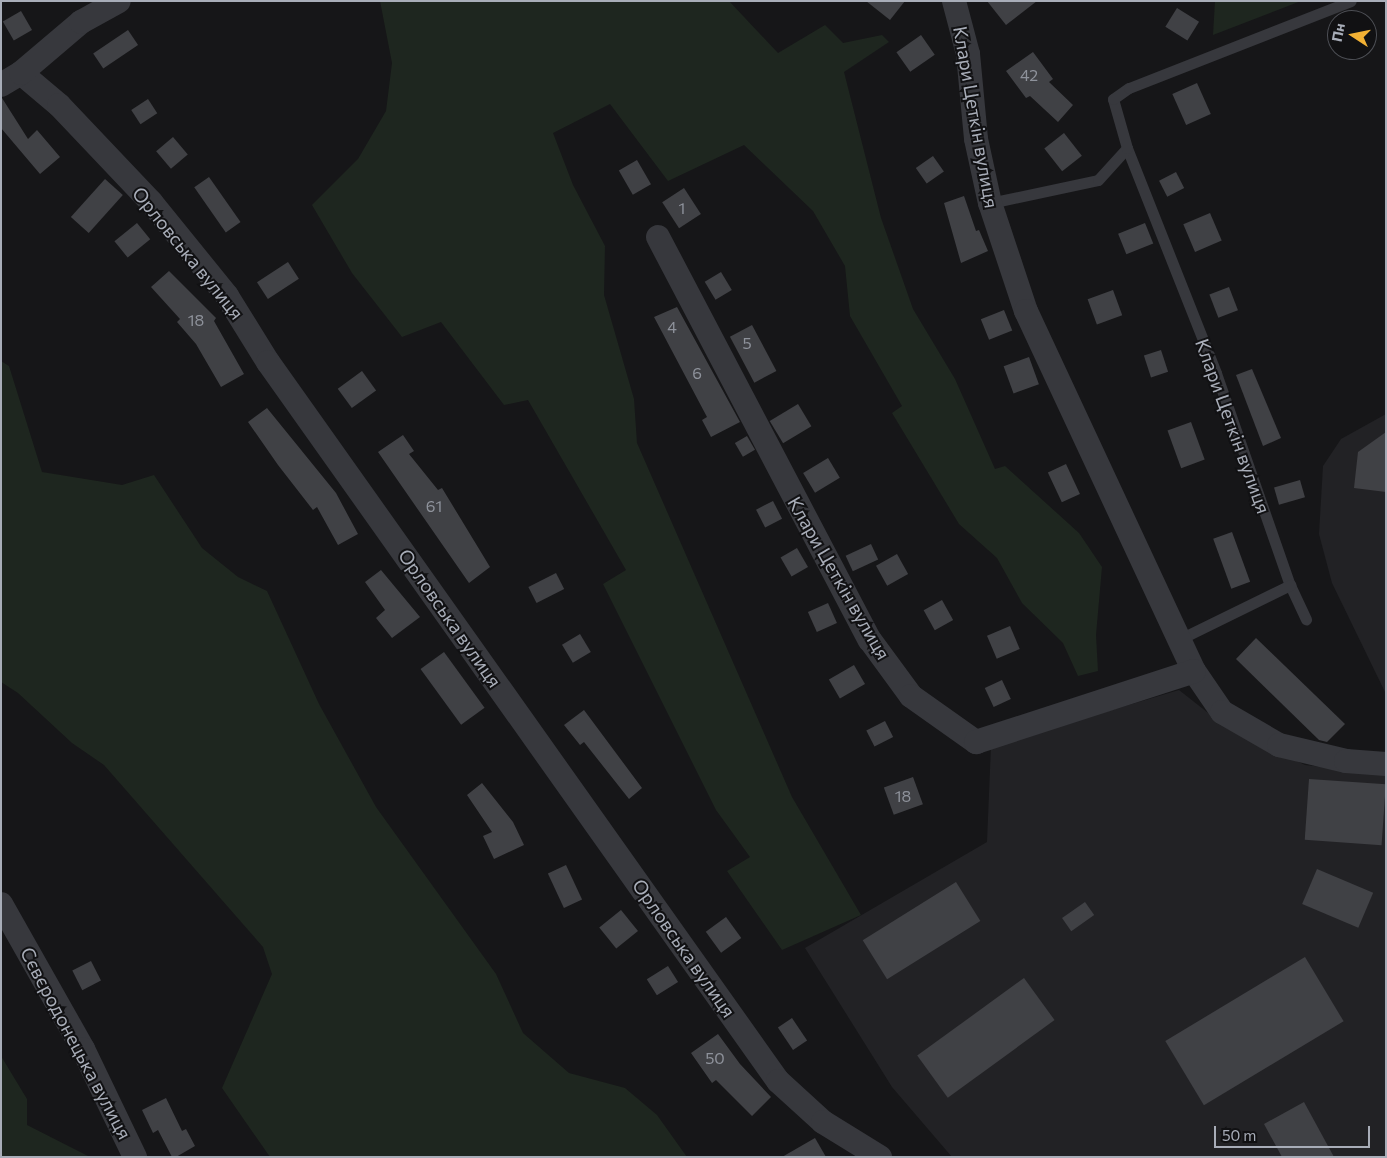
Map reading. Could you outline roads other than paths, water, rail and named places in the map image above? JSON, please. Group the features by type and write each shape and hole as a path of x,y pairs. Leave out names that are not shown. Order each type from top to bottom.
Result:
{"street":[{"name":"Орловська вулиця","path":"119,1 80,22 11,79 59,106 150,202 227,296 268,362 778,1081 823,1122 880,1157"},
{"name":"Клари Цеткін вулиця","path":"954,1 968,54 976,138 990,204 1030,319 1194,671 1222,712 1279,745 1346,762 1386,764"},
{"name":"Клари Цеткін вулиця","path":"658,237 870,640 911,696 976,742 1194,671"},
{"name":"Сєвєродонецька вулиця","path":"1,904 83,1050 136,1157"}],"lane":[{"name":"Клари Цеткін вулиця","path":"1306,620 1290,585 1216,373 1127,148 1113,100 1129,88 1351,1"},
{"path":"990,204 1098,180 1127,148"},
{"path":"1180,639 1290,585"}]}
